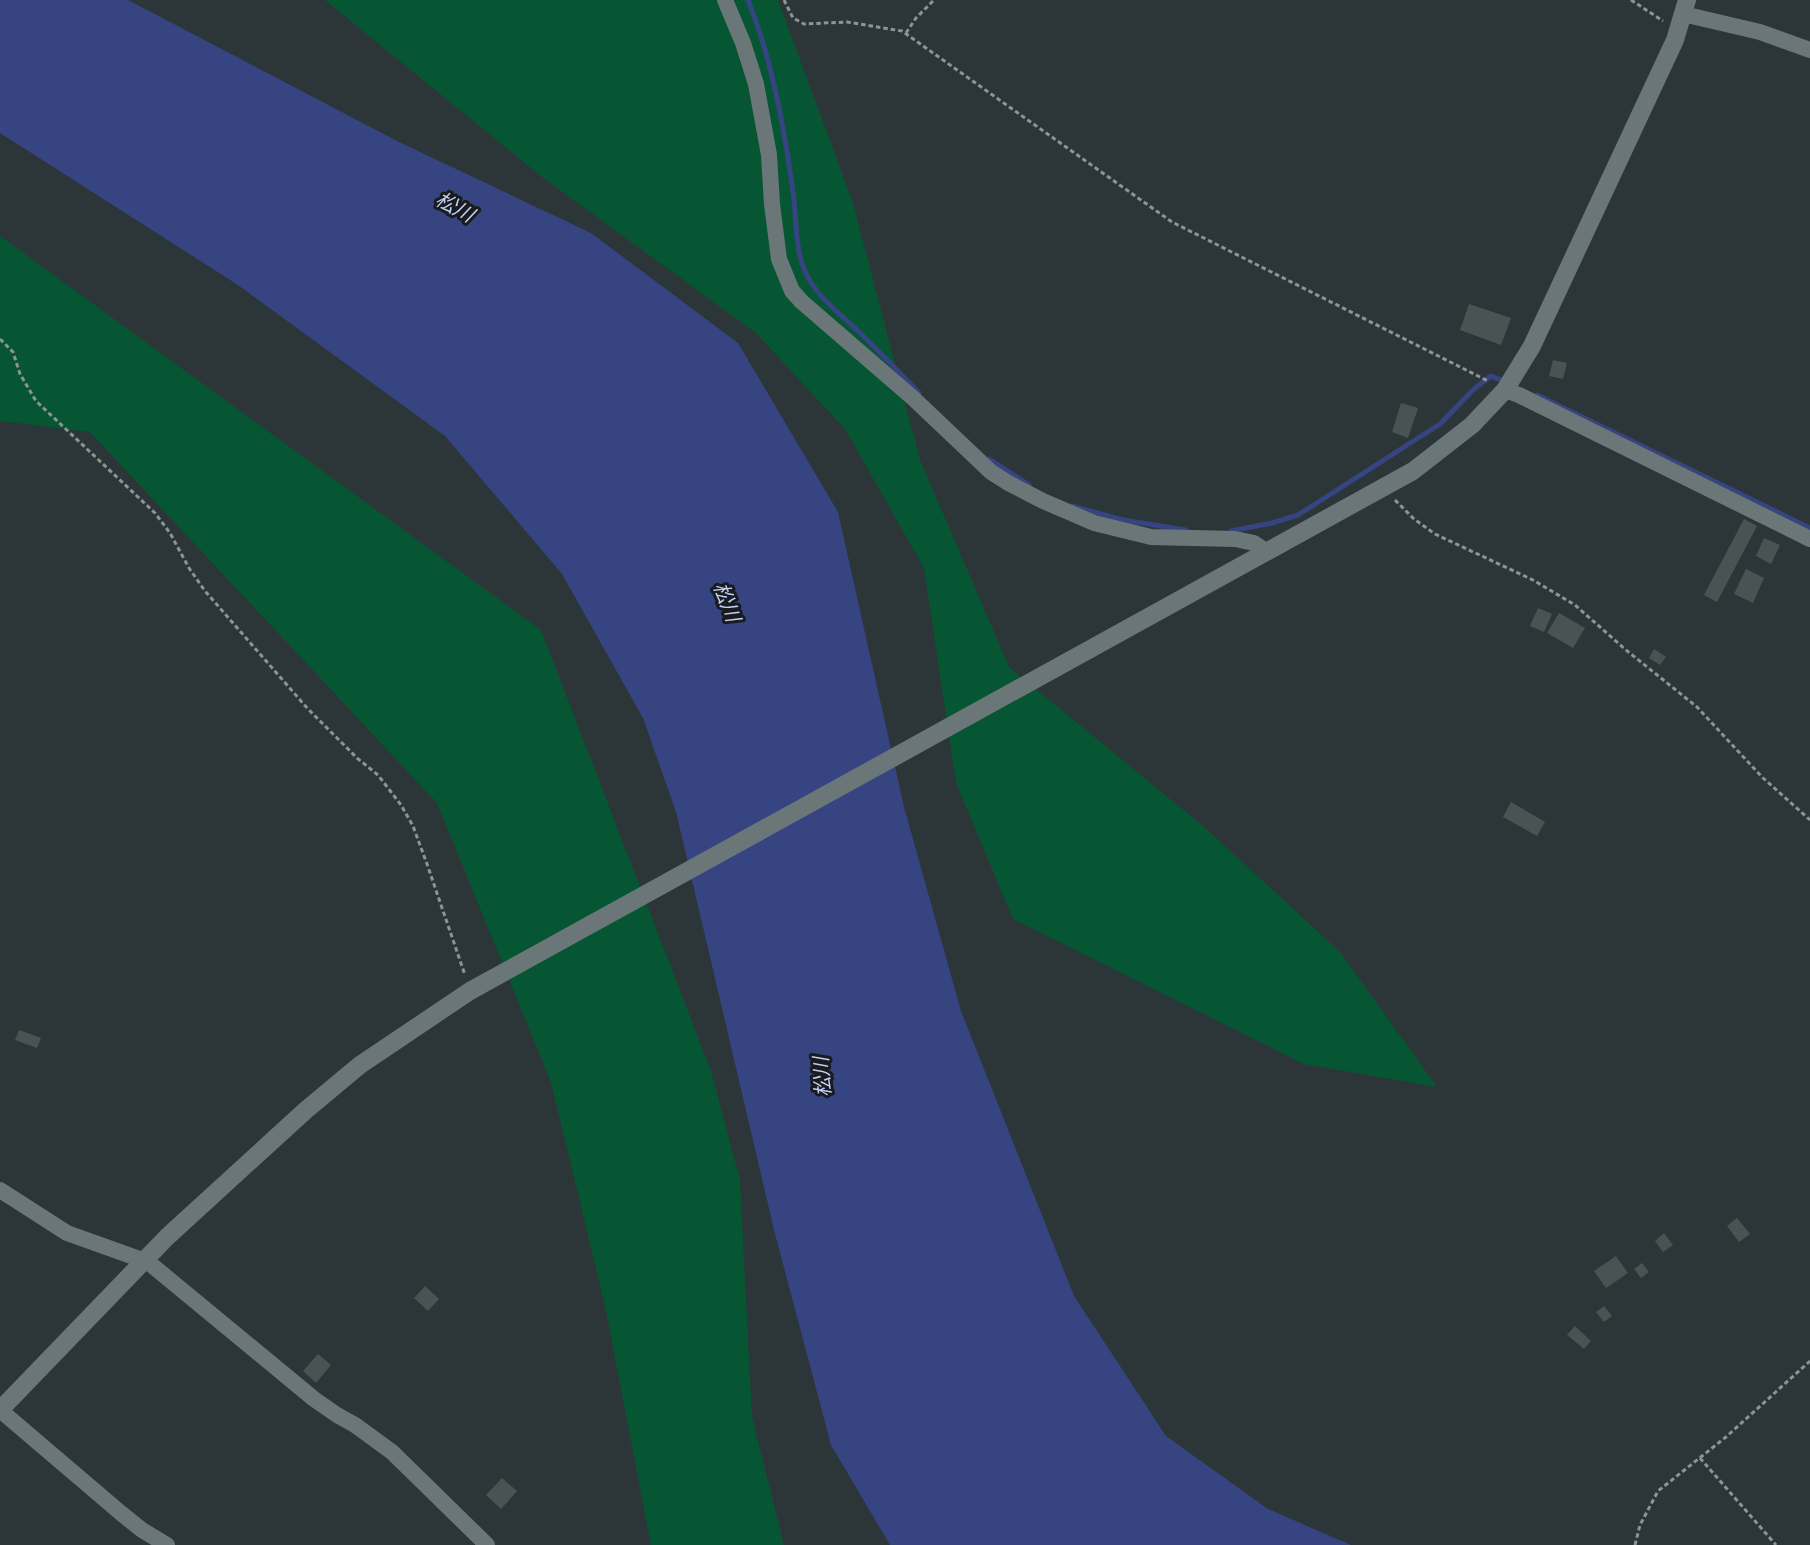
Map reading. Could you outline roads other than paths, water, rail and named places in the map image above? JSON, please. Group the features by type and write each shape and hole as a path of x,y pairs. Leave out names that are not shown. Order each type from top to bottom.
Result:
{"street":[{"path":"725,0 743,43 756,84 769,155 779,259 792,291 802,302 913,398 991,472 1010,484 1094,523 1151,537 1234,539 1254,543 1267,552"},
{"path":"167,1545 142,1530 122,1514 0,1410 167,1237 297,1118 360,1065 470,991 1413,471 1472,425 1505,390 1532,346 1683,14 1761,32 1810,50"},
{"path":"1505,390 1810,538"},
{"path":"0,1190 67,1233 148,1262 314,1399 392,1452 487,1545"}],"water":[{"name":"松川","path":"0,0 128,0 399,142 591,233 738,343 838,512 904,807 961,1011 1074,1296 1166,1436 1268,1509 1351,1545 890,1545 831,1445 774,1230 676,812 643,718 562,574 445,436 238,285 0,133"}],"waterway":[{"path":"748,0 764,46 776,94 789,168 797,238 805,271 815,289 827,303 876,348 919,393"},
{"path":"1231,531 1298,515 1440,424 1474,389 1491,376 1506,382"},
{"path":"1537,395 1810,528"},
{"path":"989,459 1029,485"},
{"path":"1072,506 1123,520 1186,530"}]}
